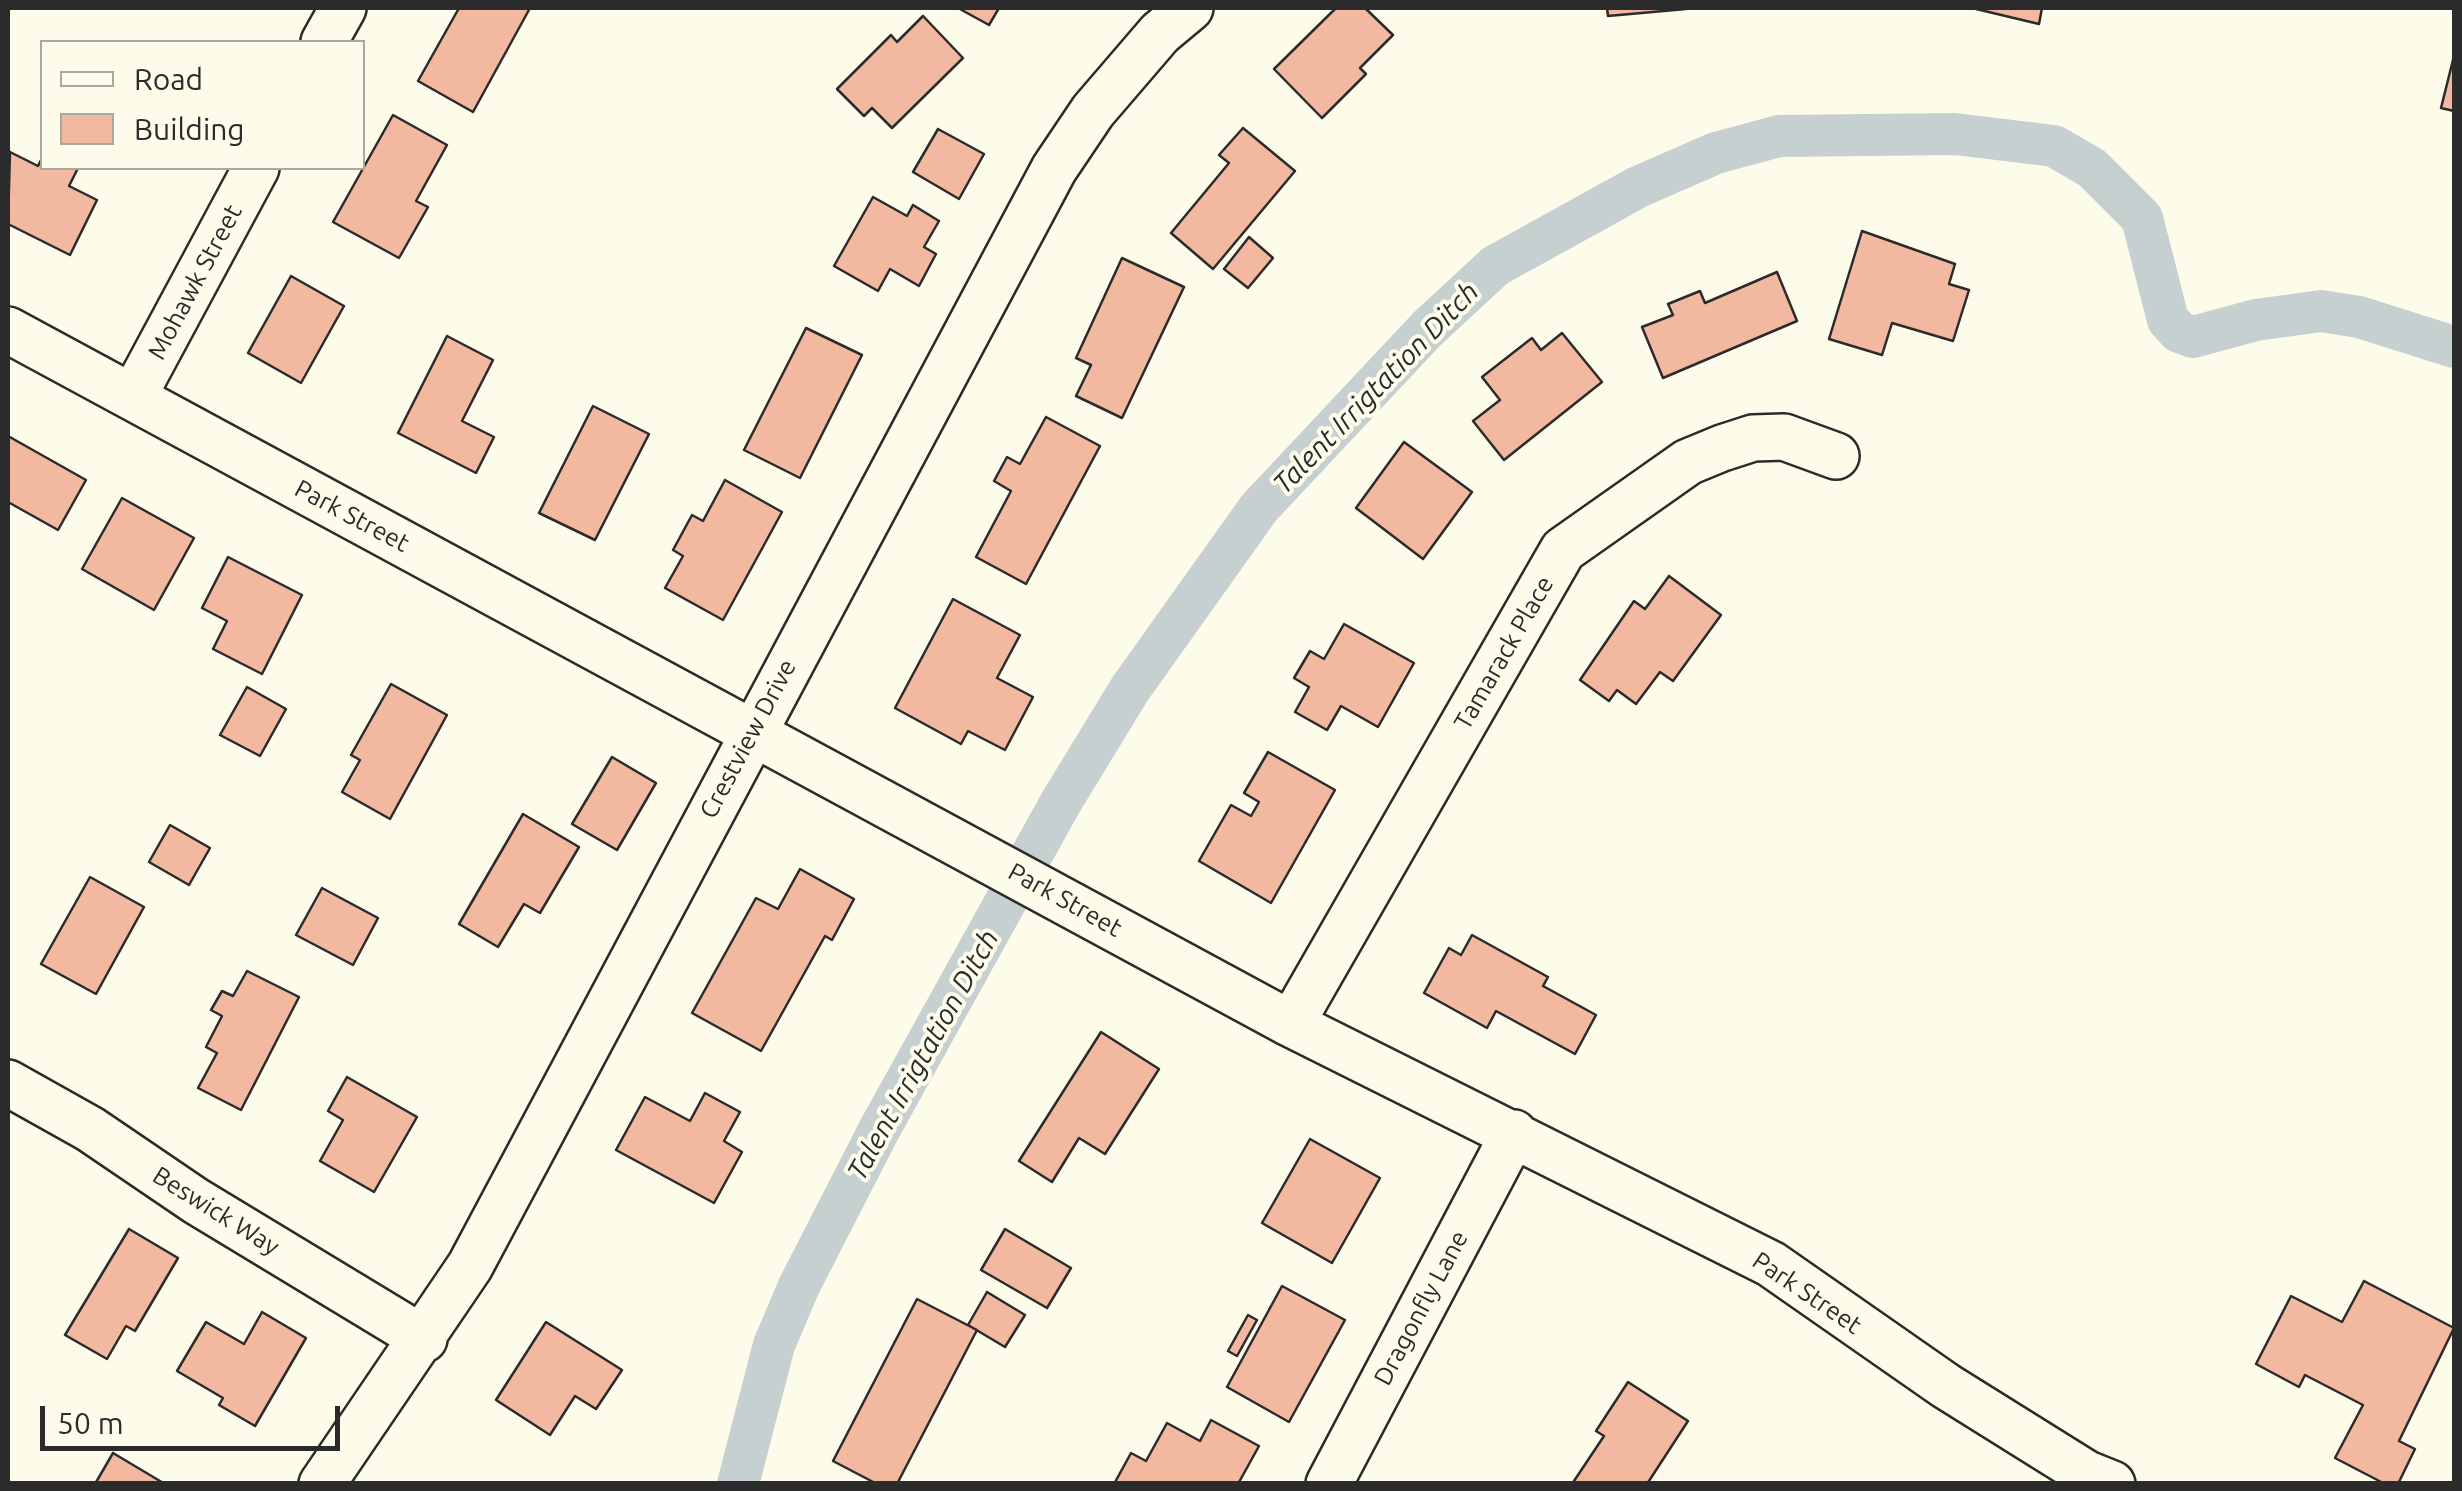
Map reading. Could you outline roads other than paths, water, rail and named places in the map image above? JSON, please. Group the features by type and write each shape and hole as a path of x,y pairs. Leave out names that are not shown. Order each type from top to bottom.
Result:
{"street":[{"path":"325,40 343,8"},
{"name":"Crestview Drive","path":"322,1484 424,1340 470,1266 1054,169 1093,112 1160,33 1190,8"},
{"name":"Mohawk Street","path":"133,398 255,170"},
{"name":"Park Street","path":"8,330 1291,1024 1771,1264 1946,1386 2088,1474 2112,1484"},
{"name":"Tamarack Place","path":"1291,1024 1564,550 1688,462 1722,448 1754,438 1784,437 1836,456"},
{"name":"Beswick Way","path":"8,1084 90,1130 196,1201 424,1340"},
{"name":"Dragonfly Lane","path":"1329,1484 1514,1134"}],"waterway":[{"name":"Talent Irrigtation Ditch","path":"738,1484 774,1345 799,1286 879,1130 1061,802 1130,689 1259,508 1427,329 1495,266 1638,187 1716,153 1779,136 1955,134 2054,146 2092,168 2142,218 2168,320 2179,332 2193,337 2256,320 2321,311 2359,317 2454,347"}]}
